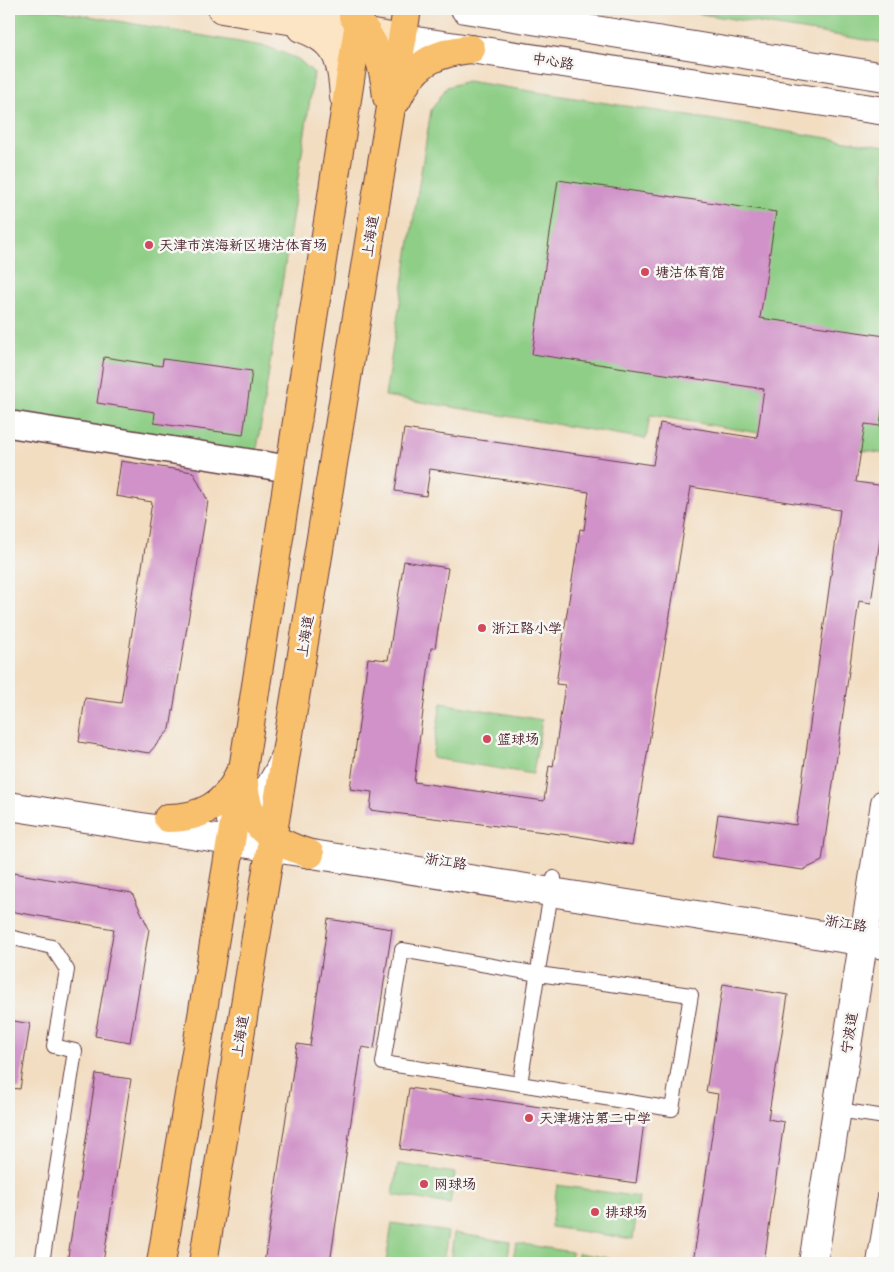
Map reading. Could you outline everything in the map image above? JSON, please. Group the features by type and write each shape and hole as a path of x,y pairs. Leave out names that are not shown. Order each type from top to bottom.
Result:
{"main road":[{"name":"中心路","path":"222,9 269,17 355,19 403,39"},
{"name":"上海道","path":"203,1263 265,882 270,838 407,9"},
{"path":"269,17 317,34 334,49 342,72 345,112"},
{"path":"161,1263 244,763 290,469 345,112 355,19"},
{"path":"355,19 377,50 383,71 389,120"},
{"path":"389,120 402,90 415,70 431,58 444,53 471,49"},
{"path":"168,824 213,807 231,789 244,763"},
{"path":"265,882 273,866 279,860 291,856 310,854"}],"street":[{"path":"465,9 885,77"},
{"name":"中心路","path":"403,39 885,111"},
{"path":"9,424 290,469"},
{"path":"233,824 263,796 284,760"},
{"name":"浙江路","path":"9,793 168,824"},
{"name":"宁波道","path":"813,1263 846,1111 878,932 885,804"},
{"name":"浙江路","path":"9,806 168,824 233,824 310,854 552,885 878,932"},
{"name":"浙江路","path":"270,838 552,885"},
{"name":"宁波道","path":"830,1263 846,1111"}],"lane":[{"path":"520,1084 552,885"},
{"path":"9,937 52,947 67,970 54,1046 75,1051 42,1263"},
{"path":"402,950 538,974 691,995 672,1109 520,1084 383,1063 402,950"},
{"path":"846,1111 885,1117"},
{"path":"874,1263 885,1196"}],"green space":[{"name":"天津市滨海新区塘沽体育场","path":"9,9 48,9 268,47 298,59 314,73 256,456 9,417"},
{"path":"670,9 885,9 885,43"},
{"name":"塘沽体育馆","path":"467,81 885,147 885,454 650,415 646,439 385,396 431,110 447,87"},
{"name":"篮球场","path":"441,703 542,720 533,774 432,758"},
{"name":"网球场","path":"398,1164 455,1173 450,1204 393,1195"},
{"name":"排球场","path":"557,1185 639,1197 633,1239 551,1227"},
{"path":"392,1223 448,1232 443,1263 386,1263"},
{"path":"454,1233 510,1242 507,1263 450,1263"},
{"path":"516,1243 572,1252 570,1263 512,1263"},
{"path":"578,1253 634,1262 576,1263"}],"building":[{"path":"558,180 776,212 760,318 885,336 885,388 880,426 865,424 856,482 885,486 885,503 871,603 859,601 822,861 803,870 712,857 718,814 796,825 840,510 691,487 632,846 576,836 370,810 372,792 350,789 368,658 388,660 404,561 448,568 435,648 431,648 414,782 544,801 549,766 553,767 565,685 556,684 580,529 584,530 589,492 430,469 426,496 395,491 404,429 653,465 660,423 757,438 764,389 532,354"},
{"path":"104,357 162,366 163,359 252,371 243,435 154,423 155,412 97,403"},
{"path":"121,461 193,472 208,501 170,729 149,753 79,742 85,698 121,703 152,502 116,496"},
{"path":"13,873 132,893 149,929 130,1042 95,1036 114,929 9,911"},
{"path":"328,919 392,929 374,1049 362,1047 330,1263 264,1263 297,1044 310,1046"},
{"path":"723,984 788,995 768,1119 784,1122 764,1263 693,1263 718,1094 706,1092"},
{"path":"9,1020 30,1024 20,1089 9,1088"},
{"path":"96,1074 131,1079 103,1263 67,1263"},
{"path":"409,1088 644,1122 636,1183 400,1149"}],"place":[{"name":"天津市滨海新区塘沽体育场","path":"149,245"},
{"name":"塘沽体育馆","path":"645,272"},
{"name":"浙江路小学","path":"482,628"},
{"name":"篮球场","path":"487,739"},
{"name":"天津塘沽第二中学","path":"529,1118"},
{"name":"网球场","path":"424,1184"},
{"name":"排球场","path":"595,1212"}]}
